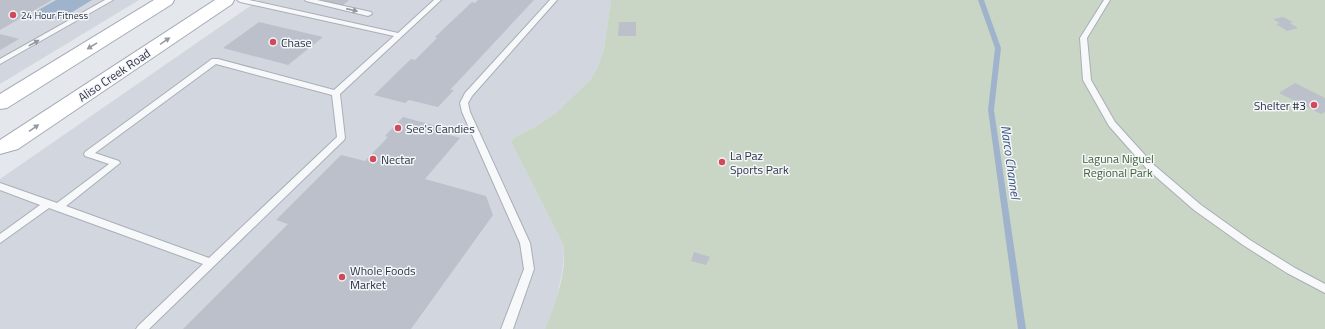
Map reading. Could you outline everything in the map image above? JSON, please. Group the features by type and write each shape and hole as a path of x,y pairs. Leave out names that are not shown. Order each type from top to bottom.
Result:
{"main road":[{"path":"0,103 166,0"},
{"name":"Aliso Creek Road","path":"0,147 10,144 226,0"}],"lane":[{"path":"0,62 110,0"},
{"path":"240,0 399,35"},
{"path":"308,0 368,14"},
{"path":"336,93 438,0"},
{"path":"507,329 529,269 525,243 466,112 464,103 468,95 554,0"},
{"path":"1107,0 1091,18 1084,36 1082,51 1088,79 1094,94 1113,125 1138,156 1205,214 1279,264 1325,289"},
{"path":"58,207 116,163 88,154 215,61 336,93"},
{"path":"142,329 341,138 336,93"},
{"path":"0,186 210,263"},
{"path":"0,239 48,204"}],"shaded area":[{"path":"0,0 139,0 0,84"},
{"path":"259,0 611,0 604,49 591,79 557,112 537,126 515,137 511,142 563,244 564,253 562,274 556,300 545,329 0,329 0,179"}],"green space":[{"name":"Laguna Niguel Regional Park","path":"611,0 1325,0 1325,329 545,329 560,287 564,265 563,244 511,142 515,137 537,126 557,112 591,79 604,49"}],"water":[{"path":"56,0 92,0 59,20 33,13"}],"building":[{"name":"24 Hour Fitness","path":"0,0 52,0 0,30"},
{"path":"320,0 349,0 342,6"},
{"path":"478,0 534,0 450,90 454,90 438,107 409,100 405,103 374,95 411,59 415,60 437,38 435,37 472,2 475,3"},
{"path":"1283,17 1293,22 1290,23 1298,28 1287,31 1276,24 1280,23 1273,19"},
{"name":"Chase","path":"259,22 323,37 288,65 223,48"},
{"path":"619,22 636,22 636,36 618,36"},
{"name":"24 Hour Fitness","path":"0,34 19,39 0,50"},
{"name":"Shelter #3","path":"1295,83 1325,98 1325,112 1321,114 1279,93"},
{"name":"Whole Foods Market","path":"403,117 447,129 443,133 460,138 425,179 486,196 493,215 411,329 183,329 288,224 276,220 341,155 365,161 388,137 385,136"},
{"path":"694,252 710,257 706,265 691,261"}],"waterway":[{"name":"Narco Channel","path":"981,0 998,48 991,110 1022,329"}],"place":[{"name":"24 Hour Fitness","path":"13,15"},
{"name":"Chase","path":"273,42"},
{"name":"Shelter #3","path":"1314,105"},
{"name":"See's Candies","path":"398,128"},
{"name":"Nectar","path":"373,159"},
{"name":"La Paz Sports Park","path":"722,162"},
{"name":"Whole Foods Market","path":"342,277"}]}
